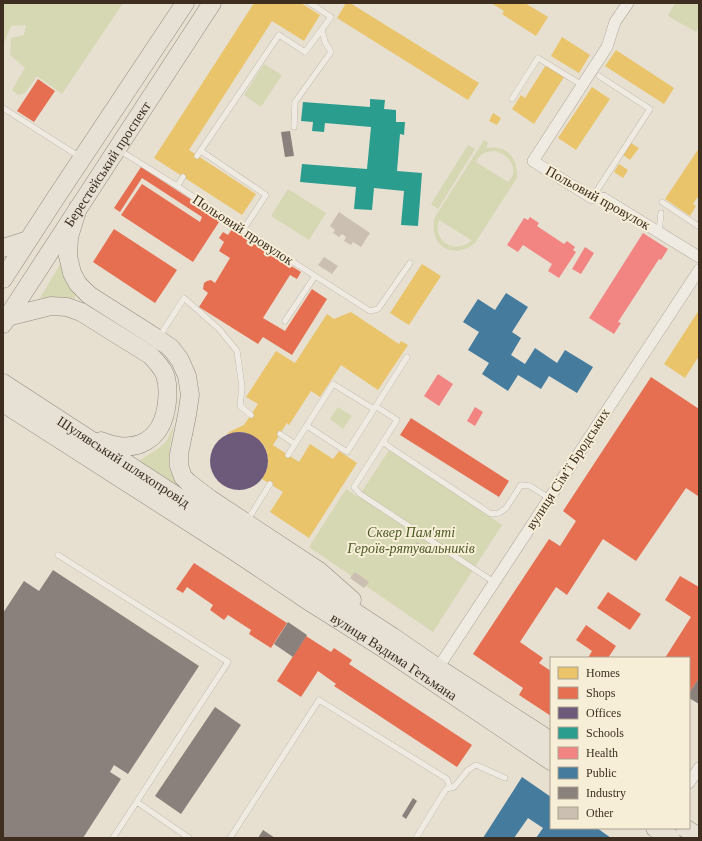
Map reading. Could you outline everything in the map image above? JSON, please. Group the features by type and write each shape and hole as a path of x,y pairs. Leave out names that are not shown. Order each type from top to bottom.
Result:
{"main road":[{"name":"Берестейський проспект","path":"3,279 185,3"},
{"name":"Берестейський проспект","path":"5,321 212,3"},
{"path":"78,208 69,237 68,256 72,273 78,284 89,295 171,348 180,360 187,376 190,395 179,454 179,466 183,477 189,483 319,571 393,637"},
{"path":"3,248 28,240"},
{"path":"5,321 51,306 66,307 81,312 150,355 159,364 165,375 168,392 166,409 161,425 152,437 136,446 122,447 107,443 76,430"},
{"name":"Шулявський шляхопровід","path":"3,383 76,430 241,547"},
{"name":"Шулявський шляхопровід","path":"3,403 241,547"},
{"name":"вулиця Вадима Гетьмана","path":"241,547 393,637 550,740"},
{"name":"вулиця Вадима Гетьмана","path":"241,547 313,604 391,653 550,759"},
{"path":"657,829 671,838"},
{"path":"687,829 699,837"}],"street":[{"name":"Польовий провулок","path":"628,3 615,22 606,47 533,161 592,198 603,198 699,257"},
{"name":"вулиця Сімʼї Бродських","path":"438,668 699,270"},
{"path":"690,782 699,768"}],"lane":[{"path":"243,230 266,195 199,153 279,35 306,52 330,17 310,3"},
{"path":"294,127 295,102 331,52 325,42 322,30"},
{"path":"512,99 538,58 582,85"},
{"path":"592,198 650,109 599,76"},
{"path":"4,110 82,158"},
{"name":"Польовий провулок","path":"117,149 370,311 378,309 410,263"},
{"path":"177,186 183,177"},
{"path":"662,202 698,226 699,224"},
{"path":"660,232 661,213"},
{"path":"285,321 315,276"},
{"path":"158,339 184,298 219,328 237,351 242,386 240,406 251,415"},
{"path":"307,426 347,452 407,358"},
{"path":"288,455 334,384 374,409"},
{"path":"380,409 397,420 354,487 360,494 494,582"},
{"path":"280,434 295,444"},
{"path":"383,442 490,514 499,513 506,508 521,485 530,486 549,498"},
{"path":"246,522 270,484"},
{"path":"58,555 228,662 114,838"},
{"path":"230,838 319,700 446,779 450,788"},
{"path":"416,838 446,789 454,787 468,770 476,765 505,778"},
{"path":"137,802 189,838"}],"green space":[{"path":"3,3 123,3 62,94 37,76 25,93 18,95 12,90 25,68 10,55 11,38 24,35 26,25 11,26 3,45"},
{"path":"675,3 699,3 699,27 696,32 668,16"},
{"path":"264,64 282,75 261,107 244,95"},
{"path":"484,140 488,143 486,148 500,148 510,154 516,164 517,178 475,243 467,248 458,250 451,250 444,247 438,242 435,235 435,217","holes":["494,151 505,156 511,162 513,174 508,182 476,162 483,154","439,220 471,240 471,241 458,247 446,244 439,234"]},
{"path":"468,145 475,149 438,209 431,204"},
{"path":"288,189 326,213 309,240 271,216"},
{"path":"61,263 77,293 74,299 57,297 40,298"},
{"path":"338,407 352,416 343,429 330,419"},
{"path":"174,424 170,449 170,468 171,473 187,489 186,493 139,461 159,448 167,440"},
{"name":"Сквер Пам'яті Героїв-рятувальників","path":"390,449 502,525 433,632 309,547 346,489 358,497"}],"building: Homes":[{"path":"254,3 301,3 320,15 304,41 272,21 189,150 256,194 242,215 154,158"},
{"path":"346,3 350,3 479,83 468,100 337,18"},
{"path":"491,3 525,3 548,17 536,36 502,14 504,11"},
{"path":"562,37 590,55 579,73 551,56"},
{"path":"616,50 674,88 664,104 605,66"},
{"path":"546,65 564,77 534,124 512,109 521,95 525,98"},
{"path":"592,87 610,99 576,150 558,138"},
{"path":"493,113 501,118 497,125 489,121"},
{"path":"631,143 639,148 630,160 623,155"},
{"path":"699,148 699,195 693,204 696,206 690,216 665,199"},
{"path":"619,164 628,170 623,178 614,172"},
{"path":"422,264 441,276 409,325 390,313"},
{"path":"699,310 699,356 685,378 664,364"},
{"path":"351,312 399,344 401,341 408,345 378,390 341,365 320,397 311,391 289,425 287,423 273,445 299,462 310,444 333,459 339,451 357,463 309,538 270,512 283,492 262,479 268,463 265,447 253,436 244,432 227,434 244,425 258,404 246,397 276,351 295,363 327,314 334,319"}],"building: Shops":[{"path":"38,79 55,91 34,122 17,111"},
{"path":"141,167 221,219 193,262 121,215 142,184 200,222 202,217 142,178 120,212 114,208"},
{"path":"114,229 177,270 155,303 93,262"},
{"path":"232,229 301,272 297,279 290,275 263,318 285,331 312,289 327,299 292,355 263,337 258,344 199,307 208,293 203,289 204,283 211,280 215,283 230,258 219,251 224,242 219,238 223,232 228,235"},
{"path":"651,377 699,409 699,495 698,496 686,488 636,561 603,539 567,595 556,587 520,642 543,658 539,663 550,670 550,715 519,695 523,688 473,654 549,539 560,546 576,521 563,511"},
{"path":"411,418 509,481 499,497 400,435"},
{"path":"194,563 287,623 271,648 249,634 251,630 228,615 224,620 210,610 213,605 187,587 183,593 176,589"},
{"path":"680,576 699,587 699,678 690,692 690,657 666,657 691,617 665,600"},
{"path":"608,592 641,614 630,630 597,608"},
{"path":"586,625 616,646 609,657 589,657 592,651 576,640"},
{"path":"306,636 331,652 334,648 352,660 349,664 472,745 457,767 334,686 336,684 318,671 301,697 277,681"}],"building: Offices":[{"path":"233,432 245,432 260,440 268,455 268,467 260,482 245,490 233,490 218,482 210,467 210,455 218,440"}],"building: Schools":[{"path":"370,99 385,100 384,109 396,110 396,122 405,122 404,135 400,134 397,171 422,173 418,226 401,225 404,191 374,188 372,210 354,209 356,187 300,182 302,164 367,169 371,127 325,123 324,132 312,131 313,122 301,121 303,102 370,107"}],"building: Health":[{"path":"530,217 539,223 537,226 564,244 567,241 575,247 573,250 576,252 559,278 548,271 552,264 523,245 518,252 507,245 524,218 528,220"},
{"path":"643,233 668,249 661,260 659,259 618,322 621,323 614,334 589,318"},
{"path":"585,247 594,253 581,274 572,269"},
{"path":"438,374 453,384 439,406 424,396"},
{"path":"475,407 483,412 475,426 467,421"}],"building: Public":[{"path":"506,293 528,307 512,332 521,338 511,355 525,364 535,348 557,363 565,350 593,367 577,393 549,376 541,389 518,375 508,391 482,374 489,363 468,350 479,332 463,322 478,299 495,310"},
{"path":"522,777 550,796 550,829 598,829 611,838 536,838 543,828 528,818 514,838 483,838"}],"building: Industry":[{"path":"290,131 294,156 285,157 281,132"},
{"path":"53,570 199,666 128,774 114,765 110,772 121,779 83,838 3,838 3,613 24,581 39,591"},
{"path":"288,622 307,635 293,657 274,644"},
{"path":"699,678 699,704 690,699 690,692"},
{"path":"215,707 241,725 181,814 155,796"},
{"path":"413,798 417,801 406,819 402,816"},
{"path":"263,830 275,838 258,838"}],"building: Other":[{"path":"339,212 370,233 361,247 353,242 351,245 344,241 346,237 342,234 339,237 333,233 335,230 330,226"},
{"path":"324,257 338,266 332,274 318,265"},
{"path":"417,542 421,545 417,552 412,548"},
{"path":"355,572 369,582 364,588 350,578"}]}
